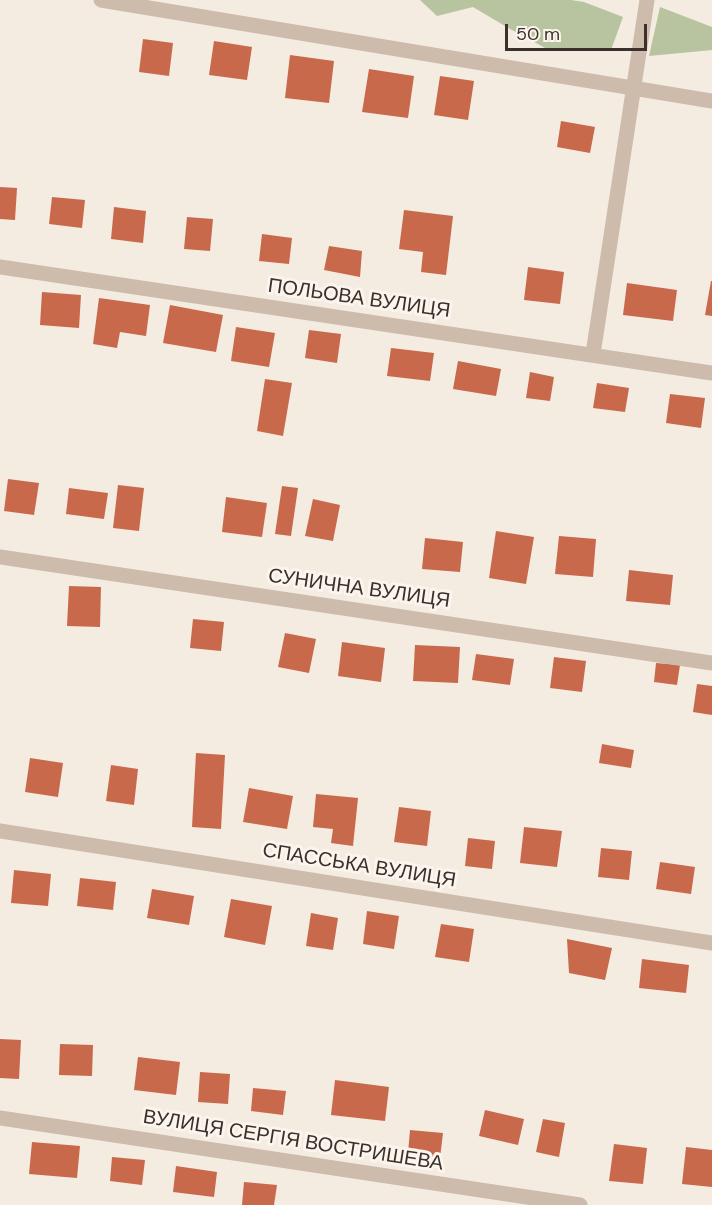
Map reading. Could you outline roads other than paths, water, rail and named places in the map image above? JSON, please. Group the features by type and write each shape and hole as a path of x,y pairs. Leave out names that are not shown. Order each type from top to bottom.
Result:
{"street":[{"path":"101,0 712,101"},
{"path":"593,354 646,0"},
{"name":"ПОЛЬОВА ВУЛИЦЯ","path":"0,267 712,373"},
{"name":"СУНИЧНА ВУЛИЦЯ","path":"0,557 712,663"},
{"name":"СПАССЬКА ВУЛИЦЯ","path":"0,831 712,942"},
{"name":"ВУЛИЦЯ СЕРГІЯ ВОСТРИШЕВА","path":"0,1118 579,1205"}]}
